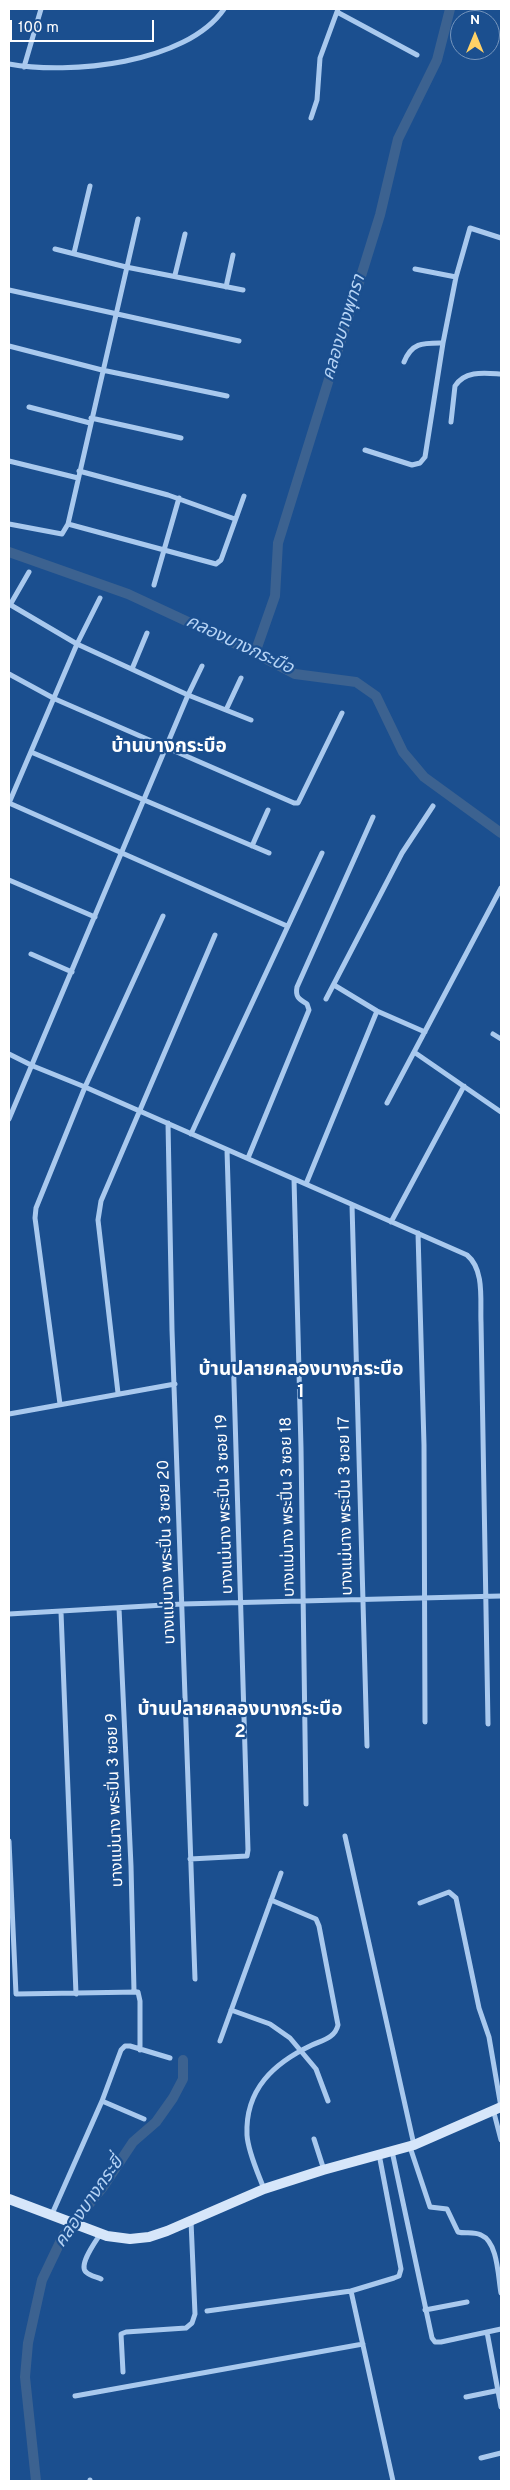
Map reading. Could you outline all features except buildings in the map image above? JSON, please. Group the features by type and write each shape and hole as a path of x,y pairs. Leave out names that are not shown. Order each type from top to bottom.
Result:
{"street":[{"path":"24,67 41,9"},
{"path":"9,64 65,70 134,59 182,41 213,22 224,9"},
{"path":"312,118 319,86 320,58 337,10 418,55"},
{"path":"74,253 90,186"},
{"path":"9,524 62,534 68,524 138,219"},
{"path":"365,450 412,465 420,463 426,457 443,343 456,277 470,228 501,238"},
{"path":"175,276 185,234"},
{"path":"55,249 126,267 243,290"},
{"path":"226,287 232,255"},
{"path":"415,269 456,277"},
{"path":"9,290 239,341"},
{"path":"404,362 408,351 417,344 443,343"},
{"path":"9,346 102,370 227,396"},
{"path":"451,422 455,386 458,382 471,374 501,374"},
{"path":"29,407 182,438"},
{"path":"9,461 78,478"},
{"path":"79,471 179,498 234,519"},
{"path":"68,524 165,548 216,564 220,560 244,496"},
{"path":"154,585 179,498"},
{"path":"29,572 9,604 77,644 188,695 251,720"},
{"path":"100,598 77,644 9,804 287,926"},
{"path":"132,669 147,633"},
{"path":"9,1119 10,1110 33,1066 188,695 202,666"},
{"path":"9,674 55,699 290,802 298,803 342,713"},
{"path":"226,710 241,678"},
{"path":"32,752 269,853"},
{"path":"326,999 402,853 433,806"},
{"path":"252,846 268,810"},
{"path":"248,1158 309,1010 307,1004 298,999 297,987 373,817"},
{"path":"191,1134 322,853"},
{"path":"9,880 96,917"},
{"path":"387,1103 501,888"},
{"path":"60,1404 35,1218 36,1208 85,1087 163,916"},
{"path":"118,1393 98,1212 138,1110 215,935"},
{"path":"32,954 72,972"},
{"path":"334,985 377,1011 425,1032"},
{"path":"306,1184 377,1011"},
{"path":"493,1034 501,1039"},
{"path":"414,1052 501,1112"},
{"path":"9,1054 418,1233 467,1255 474,1261 479,1273 488,1724"},
{"path":"391,1222 464,1086"},
{"name":"บางแม่นาง พระปิ่น 3 ซอย 20","path":"168,1123 194,1979"},
{"name":"บางแม่นาง พระปิ่น 3 ซอย 19","path":"190,1859 247,1856 247,1758 227,1150"},
{"name":"บางแม่นาง พระปิ่น 3 ซอย 18","path":"294,1179 301,1448 306,1804"},
{"name":"บางแม่นาง พระปิ่น 3 ซอย 17","path":"352,1205 367,1746"},
{"path":"418,1233 424,1445 425,1722"},
{"path":"9,1414 175,1384"},
{"path":"9,1614 182,1604 501,1596"},
{"name":"บางแม่นาง พระปิ่น 3 ซอย 9","path":"120,1608 132,1866 134,1991 138,1992 140,2001 140,2050"},
{"path":"61,1612 76,1994"},
{"path":"345,1836 412,2146 430,2207 447,2209 458,2232 482,2235 489,2242 501,2293"},
{"path":"9,1841 11,1956 16,1994 76,1994 134,1991"},
{"path":"220,2042 281,1872"},
{"path":"420,1903 449,1892 456,1898 479,2008 489,2037 499,2108 501,2140"},
{"path":"264,2190 247,2135 253,2098 269,2072 300,2051 332,2036 338,2025 319,1926 316,1919 271,1900"},
{"path":"231,2010 280,2029 316,2069 328,2101"},
{"path":"52,2214 102,2101 121,2050 125,2046 170,2058"},
{"path":"102,2101 144,2119"},
{"path":"9,2199 101,2233 130,2239 149,2237 264,2190 324,2170 412,2146 499,2108"},
{"path":"314,2140 324,2170"},
{"path":"392,2151 432,2338 435,2342 501,2329"},
{"path":"207,2311 351,2291 399,2276 400,2269 379,2154"},
{"path":"123,2372 121,2334 126,2332 186,2328 192,2323 194,2314 191,2221"},
{"path":"101,2233 85,2261 84,2267 87,2273 101,2279"},
{"path":"351,2291 393,2481"},
{"path":"425,2310 467,2302"},
{"path":"487,2332 500,2390 501,2407"},
{"path":"75,2396 363,2344"},
{"path":"466,2397 500,2390"},
{"path":"482,2458 501,2453"}],"waterway":[{"name":"คลองบางพุทรา","path":"255,653 275,596 278,543 380,215 398,139 437,60 450,9"},
{"name":"คลองบางกระบือ","path":"9,552 128,594 255,653 295,674 356,682 376,696 403,752 424,777 501,833"},
{"name":"คลองบางกระยี่","path":"36,2481 25,2377 28,2343 42,2280 63,2236 103,2187 133,2142 156,2122 173,2098 183,2079 183,2060"}],"district":[{"name":"บ้านบางกระบือ","path":"169,748"},
{"name":"บ้านปลายคลองบางกระบือ 1","path":"301,1382"},
{"name":"บ้านปลายคลองบางกระบือ 2","path":"240,1722"}]}
